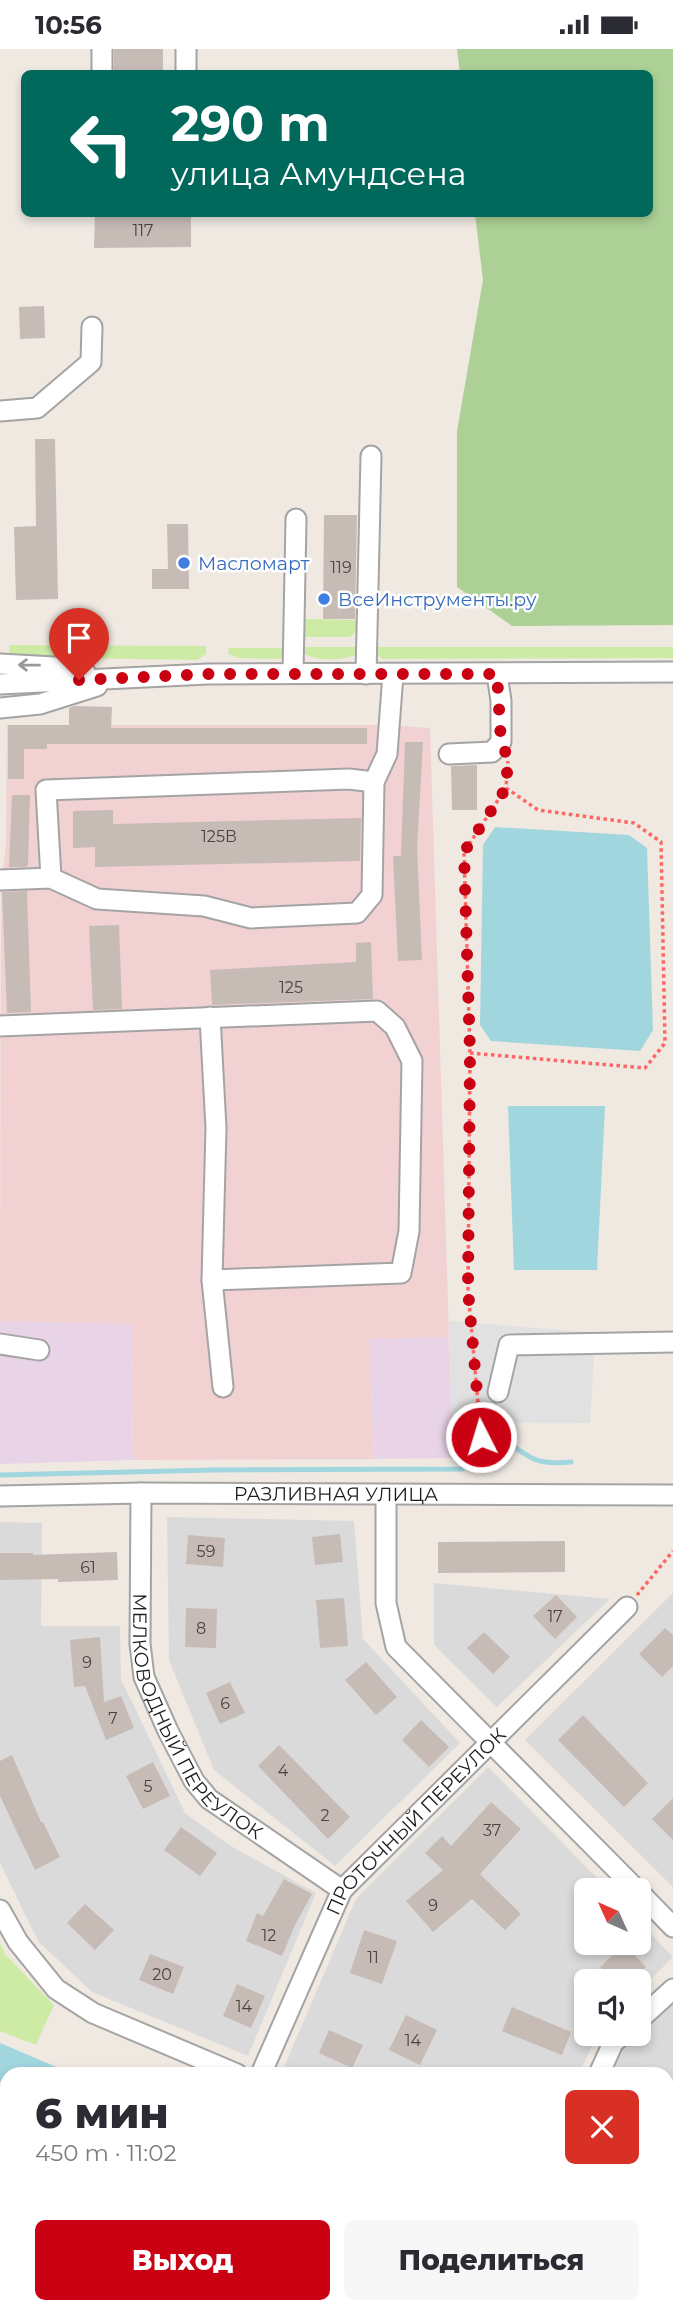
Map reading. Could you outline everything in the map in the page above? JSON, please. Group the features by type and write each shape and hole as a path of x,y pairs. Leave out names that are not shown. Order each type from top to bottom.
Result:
{"street":[{"path":"102,49 102,70"},
{"path":"186,49 186,70"},
{"path":"0,411 37,408 90,362 92,327"},
{"path":"366,674 371,456"},
{"path":"293,673 296,519"},
{"path":"0,664 72,668 115,678"},
{"path":"0,684 208,674 673,672"},
{"path":"0,880 51,878 97,899 204,907 251,918 357,913 372,895 374,782 387,754 393,674"},
{"path":"449,754 492,752 501,742 497,674"},
{"path":"0,708 40,704 115,678"},
{"path":"51,878 46,790 349,779 374,782"},
{"path":"0,1026 377,1011 395,1027 412,1061 409,1231 401,1273 212,1280"},
{"path":"210,1017 216,1128 212,1280 223,1387"},
{"path":"498,1392 509,1345 673,1342"},
{"path":"0,1344 39,1350"},
{"name":"РАЗЛИВНАЯ УЛИЦА","path":"0,1496 141,1493 673,1495"},
{"name":"МЕЛКОВОДНЫЙ ПЕРЕУЛОК","path":"141,1493 140,1644 144,1677 168,1731 194,1781 209,1800 342,1890"},
{"path":"386,1495 386,1602 396,1647 625,1878"},
{"name":"ПРОТОЧНЫЙ ПЕРЕУЛОК","path":"264,2067 342,1890 627,1607"},
{"path":"651,1904 673,1927"},
{"path":"0,1910 18,1942 56,1989 93,2013 220,2067"},
{"path":"651,2009 673,1989"},
{"path":"602,2067 612,2046"}],"path":[{"path":"481,1437 468,1290 470,1053 464,852 506,788 508,758 501,742"},
{"path":"470,1053 645,1068 665,1043 661,842 634,823 538,810 506,788"},
{"path":"627,1607 673,1551"}],"shaded area":[{"path":"7,725 390,725 430,728 449,1337 369,1340 374,1459 133,1460 131,1325 0,1321 1,889 6,843"},
{"path":"0,1321 131,1324 133,1460 0,1464"},
{"path":"449,1321 600,1333 600,1350 594,1357 590,1423 452,1422"},
{"path":"449,1337 453,1458 374,1459 369,1339"},
{"path":"167,1517 354,1521 363,1639 460,1743 335,1866 214,1770 169,1660"},
{"path":"0,1522 42,1523 41,1626 120,1626 121,1679 185,1813 229,1845 316,1893 248,2056 92,1992 38,1941 0,1863"},
{"path":"434,1583 610,1599 497,1707 434,1645"},
{"path":"673,1593 673,1887 525,1740"},
{"path":"488,1767 597,1878 574,1878 574,1955 651,1955 651,1934 673,1957 651,1979 651,1969 574,1969 574,2046 592,2046 582,2067 284,2067 356,1899"},
{"path":"673,1998 673,2067 613,2067 623,2046 651,2046 651,2019"}],"green space":[{"path":"457,49 673,49 673,625 512,626 457,587 457,431 483,280 475,217 653,217 653,70 460,70"},
{"path":"302,619 359,620 358,630 350,637 303,637"},
{"path":"9,645 206,646 206,654 197,660 10,657"},
{"path":"302,647 357,647 357,654 337,659 321,659 302,652"},
{"path":"376,647 673,647 673,658 382,659 376,653"},
{"path":"228,648 285,648 283,657 278,659 238,658 229,654"},
{"path":"0,1943 5,1954 54,2005 36,2045 0,2031"}],"water":[{"path":"495,827 629,835 647,848 653,1030 640,1051 491,1041 480,1025 483,845"},
{"path":"508,1106 605,1106 597,1270 514,1270"},
{"path":"0,2043 57,2067 0,2067"}],"building":[{"path":"114,49 163,49 163,70 114,70"},
{"path":"95,217 191,217 191,247 94,248"},
{"path":"44,306 45,338 20,339 19,307"},
{"path":"35,439 55,439 58,599 16,600 14,527 36,526"},
{"path":"324,515 357,515 355,619 323,619"},
{"path":"167,524 188,524 189,589 152,589 152,569 168,569"},
{"path":"112,707 111,728 367,728 367,744 47,744 47,749 24,749 24,779 8,779 8,725 69,725 69,708"},
{"path":"405,742 423,742 417,847 422,960 398,961 393,856 401,856"},
{"path":"477,765 477,810 452,810 451,766"},
{"path":"12,795 30,795 26,867 9,867"},
{"path":"113,810 113,824 361,818 360,861 95,867 95,847 73,848 73,811"},
{"path":"27,891 31,1012 7,1013 2,892"},
{"path":"119,925 122,1009 93,1010 89,926"},
{"path":"371,942 373,999 212,1005 210,970 356,962 356,943"},
{"path":"340,1534 343,1562 315,1565 312,1537"},
{"path":"188,1535 225,1538 223,1567 186,1564"},
{"path":"565,1541 565,1572 438,1573 438,1542"},
{"path":"117,1552 118,1580 0,1580 0,1553 33,1555"},
{"path":"556,1595 577,1617 555,1639 533,1616"},
{"path":"344,1598 348,1646 320,1648 316,1600"},
{"path":"186,1608 217,1609 216,1648 185,1647"},
{"path":"665,1628 673,1635 673,1666 662,1677 639,1654"},
{"path":"484,1632 510,1657 493,1674 467,1648"},
{"path":"100,1637 104,1702 121,1696 134,1728 106,1740 85,1686 74,1687 70,1640"},
{"path":"366,1662 397,1697 376,1715 345,1680"},
{"path":"230,1682 245,1713 220,1724 206,1693"},
{"path":"583,1715 648,1783 624,1807 558,1740"},
{"path":"421,1720 449,1747 429,1767 402,1740"},
{"path":"279,1745 350,1817 328,1839 258,1766"},
{"path":"12,1755 41,1822 60,1857 35,1870 0,1796 0,1761"},
{"path":"153,1762 170,1796 143,1809 126,1776"},
{"path":"673,1798 673,1840 652,1819"},
{"path":"491,1802 521,1829 480,1874 521,1914 505,1930 472,1899 433,1932 406,1901 443,1870 425,1853 442,1836 451,1846"},
{"path":"181,1827 217,1853 200,1876 164,1850"},
{"path":"284,1879 312,1894 282,1956 246,1941 257,1913 263,1916"},
{"path":"85,1904 114,1930 95,1950 67,1923"},
{"path":"364,1930 397,1941 382,1984 350,1973"},
{"path":"150,1954 184,1967 173,1994 139,1980"},
{"path":"613,1955 635,1955 646,1967 602,1969 600,1967"},
{"path":"237,1984 265,1996 251,2028 223,2016"},
{"path":"512,2007 571,2032 562,2055 502,2031"},
{"path":"406,2015 437,2030 420,2065 389,2050"},
{"path":"329,2030 363,2045 352,2067 319,2053"}],"waterway":[{"path":"0,1475 213,1470 462,1469 481,1450 506,1441 536,1460 551,1463 571,1462"}],"place":[{"name":"Масломарт","path":"184,563"},
{"name":"ВсеИнструменты.ру","path":"324,599"}],"route":[{"path":"79,680 208,674 497,674 501,742 508,758 506,788 464,852 470,1053 468,1290 481,1437"}]}
